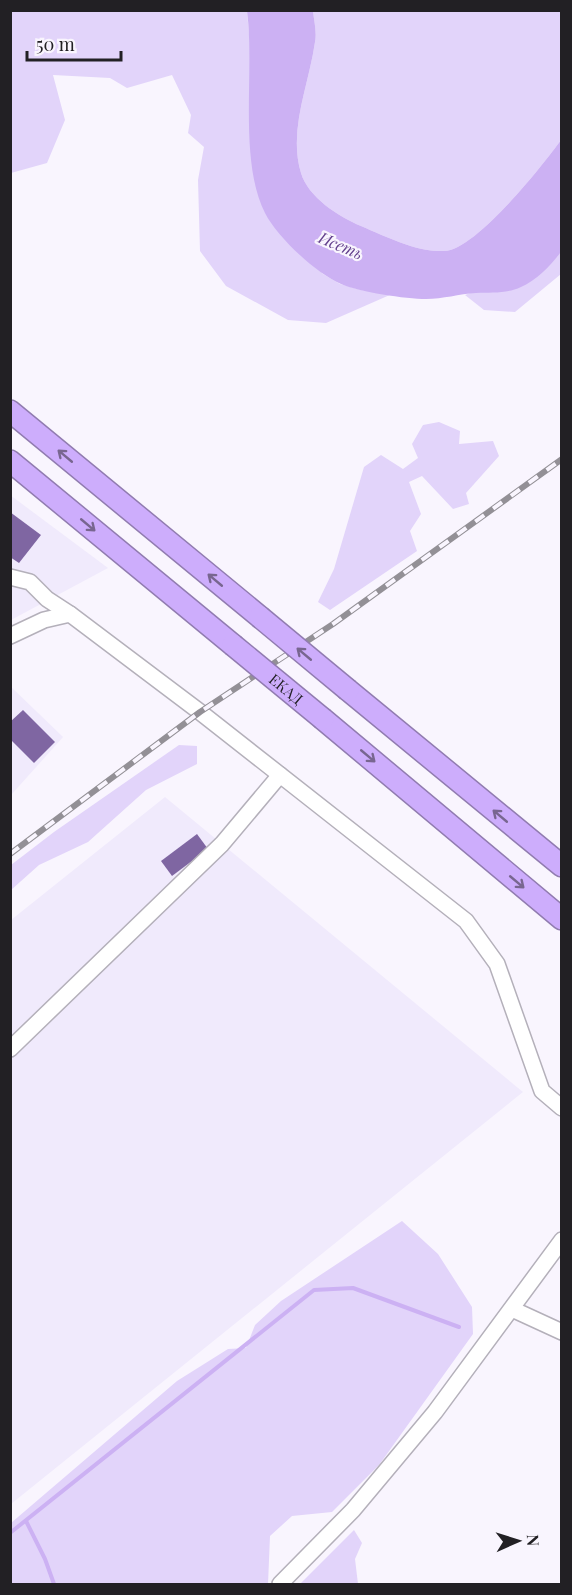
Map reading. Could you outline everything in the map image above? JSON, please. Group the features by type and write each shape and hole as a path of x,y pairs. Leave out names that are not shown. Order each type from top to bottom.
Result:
{"highway":[{"path":"10,411 561,866"},
{"name":"ЕКАД","path":"10,461 561,919"}],"street":[{"path":"10,577 30,582 47,599 280,775 466,921 497,964 542,1090 561,1108"},
{"path":"10,636 44,620 70,615"},
{"path":"10,1049 222,844 280,775"},
{"path":"280,1584 353,1510 435,1412 513,1309 561,1240"},
{"path":"513,1309 561,1332"}],"shaded area":[{"path":"11,11 247,11 251,57 287,241 323,274 340,284 361,290 392,294 326,323 288,320 226,286 200,251 198,180 204,147 188,133 191,115 172,75 127,88 110,78 53,75 65,120 47,163 11,173"},
{"path":"313,11 561,11 561,140 507,205 473,237 457,247 444,251 423,249 391,239 352,222 334,212 310,190 301,173 298,157 298,124 316,38"},
{"path":"561,252 561,274 515,312 484,310 465,295 554,260"},
{"path":"439,422 460,431 459,444 493,441 499,456 466,493 469,504 453,509 422,476 409,482 421,514 410,531 417,551 330,610 318,602 334,569 364,467 381,455 403,469 418,458 412,444 423,425"},
{"path":"10,495 108,568 11,620 10,620"},
{"path":"10,686 63,737 11,795 10,795"},
{"path":"179,745 197,746 197,764 146,790 88,842 39,865 11,890 11,865 54,832"},
{"path":"165,797 523,1092 11,1504 11,920"},
{"path":"402,1221 438,1254 472,1307 473,1334 379,1465 332,1512 292,1516 270,1536 268,1584 11,1584 11,1523 177,1381 228,1349 246,1348 255,1325 281,1301"},
{"path":"354,1530 362,1543 355,1559 358,1584 300,1584"}],"water":[{"name":"Исеть","path":"247,11 313,11 316,38 298,124 298,157 301,173 310,190 334,212 391,239 412,246 433,251 444,251 457,247 473,237 507,205 561,140 561,252 538,276 515,289 432,299 417,299 359,290 341,284 321,272 299,254 271,223 257,191 250,141"}],"building":[{"path":"10,512 41,535 19,563 10,557"},
{"path":"23,710 55,742 34,763 10,739 10,722"},
{"path":"197,834 208,849 172,876 161,861"}],"waterway":[{"path":"10,1533 314,1290 353,1288 459,1327"},
{"path":"26,1521 45,1559 54,1584"}],"railway":[{"path":"10,854 200,712 333,624 562,459"}]}
